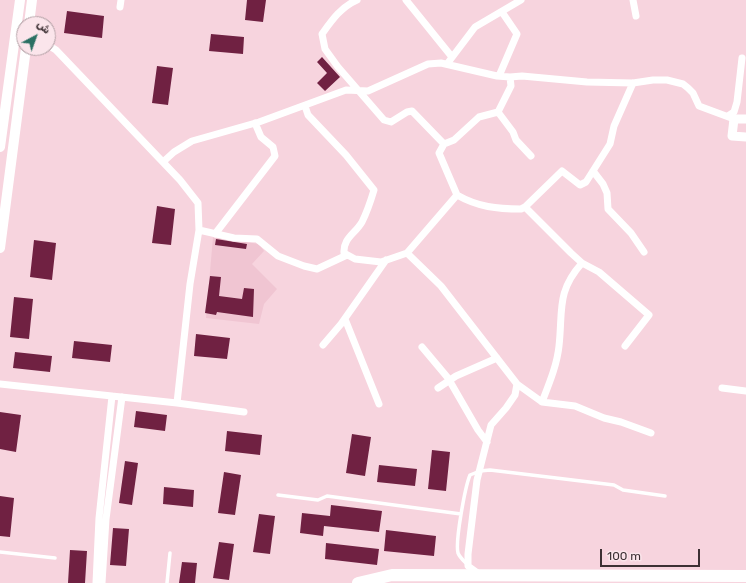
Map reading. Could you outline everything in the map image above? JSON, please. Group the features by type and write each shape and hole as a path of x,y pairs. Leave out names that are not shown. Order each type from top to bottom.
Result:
{"main road":[{"path":"0,147 20,0"},
{"path":"31,16 32,0"},
{"path":"0,248 25,56"},
{"path":"358,583 392,576 746,576"}],"street":[{"path":"357,0 346,5 322,34 325,50 338,68 360,91 384,120 391,122 407,112 412,111 444,144"},
{"path":"406,0 452,57"},
{"path":"447,64 475,27 521,0"},
{"path":"633,0 636,16"},
{"path":"499,76 517,34 502,12"},
{"path":"56,50 163,162 198,203 199,230 190,284 177,403"},
{"path":"742,58 737,102 731,117 732,136 746,136"},
{"path":"163,162 174,152 192,141 255,123 346,90 368,91 428,64 447,64 499,76 510,77 522,76 587,82 634,83 653,80 676,82 683,84 693,93 699,106 709,111 731,117 746,119"},
{"path":"510,77 511,86 498,112 479,117 454,140 444,144 438,153 457,195 471,203 488,208 520,209 525,207 562,171 580,184 586,182 610,144 614,126 634,83"},
{"path":"305,106 308,115 346,155 374,190 361,223 343,246 344,253 347,255 355,259 370,262 386,260 406,253 457,195"},
{"path":"498,112 513,132 516,140 531,156"},
{"path":"215,234 275,156 273,147 261,137 255,123"},
{"path":"593,171 603,184 607,193 608,209 631,233 644,252"},
{"path":"525,207 582,263 599,272 649,315 625,346"},
{"path":"199,230 234,238 257,239 278,256 304,266 317,269 347,255"},
{"path":"406,253 440,286 517,384 542,402 575,406 604,418 621,422 651,434"},
{"path":"323,345 345,319 386,260"},
{"path":"542,402 554,368 559,347 561,300 572,274 582,263"},
{"path":"345,319 379,404"},
{"path":"422,347 450,381 478,430 487,442"},
{"path":"438,388 497,358"},
{"path":"0,384 177,403 244,412"},
{"path":"481,575 468,566 477,480 492,425 515,395 517,384"},
{"path":"722,388 746,391"},
{"path":"96,583 99,518 112,396"},
{"path":"102,583 106,519 122,397"}],"lane":[{"path":"468,566 461,558 458,551 461,514 470,475 480,471 490,470 614,485 623,490 665,496"},
{"path":"278,495 318,500 327,496 461,514"},
{"path":"0,552 55,558"},
{"path":"167,583 170,553"}],"shaded area":[{"path":"213,237 259,244 264,251 252,264 277,289 264,304 259,324 206,318"}],"building":[{"path":"247,0 266,0 263,22 245,20"},
{"path":"67,11 104,16 102,38 64,33"},
{"path":"211,34 244,37 243,54 209,51"},
{"path":"322,57 340,77 325,91 317,83 327,73 317,62"},
{"path":"157,66 173,68 168,105 152,103"},
{"path":"157,206 175,209 171,245 152,243"},
{"path":"216,239 247,244 246,249 215,245"},
{"path":"34,240 56,243 52,280 30,277"},
{"path":"210,276 221,277 219,296 242,299 244,288 254,289 253,317 217,312 216,315 205,313"},
{"path":"14,297 33,299 29,339 10,337"},
{"path":"196,334 230,338 227,359 194,356"},
{"path":"74,341 112,345 110,362 72,358"},
{"path":"15,352 52,356 50,372 13,368"},
{"path":"136,411 167,415 165,431 134,427"},
{"path":"0,412 21,415 16,452 0,449"},
{"path":"227,431 262,435 260,455 225,451"},
{"path":"352,434 371,437 365,476 346,473"},
{"path":"432,450 450,452 446,491 428,489"},
{"path":"125,461 138,463 132,505 119,503"},
{"path":"379,465 417,469 415,486 377,482"},
{"path":"224,472 241,475 235,515 218,513"},
{"path":"164,487 194,490 193,507 163,504"},
{"path":"0,496 14,498 10,537 0,536"},
{"path":"331,505 382,511 379,532 324,526 323,536 300,533 302,513 330,516"},
{"path":"259,514 275,516 270,554 253,552"},
{"path":"113,528 129,529 126,566 110,565"},
{"path":"386,530 436,536 434,556 384,551"},
{"path":"219,542 234,544 229,580 213,578"},
{"path":"326,543 379,549 377,565 325,559"},
{"path":"70,550 87,551 85,583 68,583"},
{"path":"182,562 197,563 195,583 179,583"}]}
